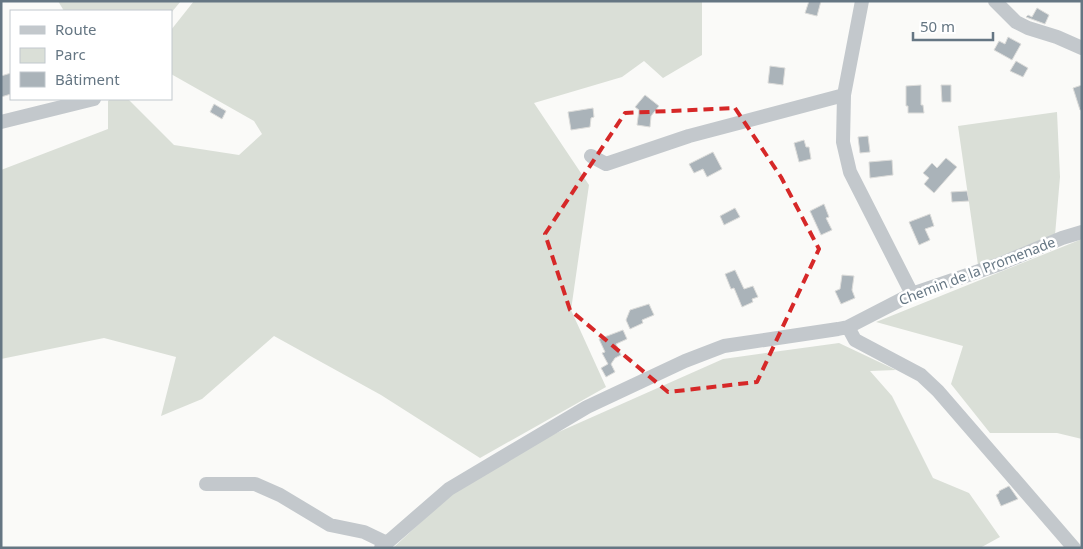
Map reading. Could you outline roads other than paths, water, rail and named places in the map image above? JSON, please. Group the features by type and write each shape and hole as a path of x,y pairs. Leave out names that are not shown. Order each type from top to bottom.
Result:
{"street":[{"path":"862,1 844,96 843,142 850,172 912,294"},
{"path":"995,1 1016,22 1082,48"},
{"path":"591,156 606,164 689,136 844,96"},
{"path":"1,122 90,100"},
{"name":"Chemin de la Promenade","path":"384,545 449,489 586,407 685,361 724,346 838,330 912,294 1000,264 1062,238 1082,232"},
{"path":"848,326 855,340 921,375 938,391 1074,548"},
{"path":"206,484 254,484 280,494 330,525 364,532 384,545"}]}
